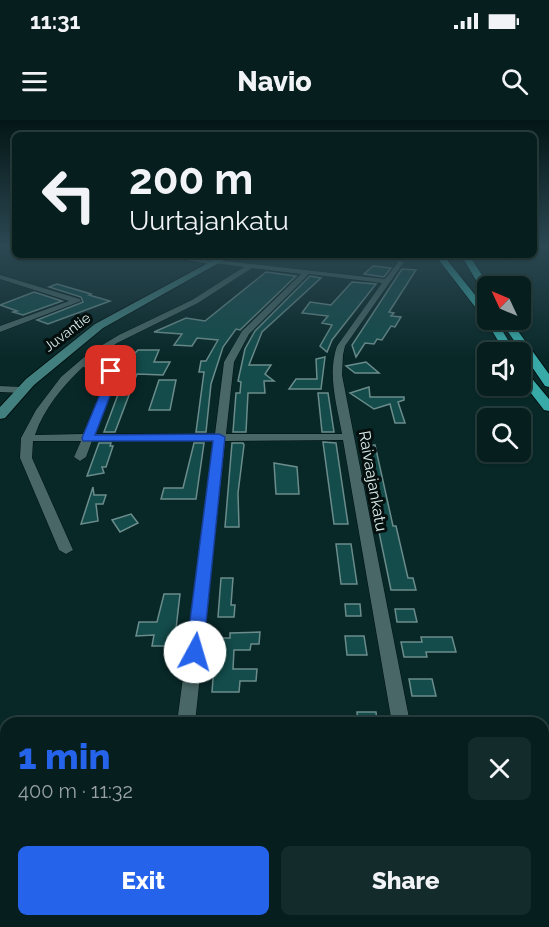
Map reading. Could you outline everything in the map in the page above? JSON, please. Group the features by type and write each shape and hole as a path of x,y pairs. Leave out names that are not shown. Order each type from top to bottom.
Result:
{"highway":[{"path":"461,283 477,303"},
{"path":"469,283 477,297"},
{"path":"512,330 549,383"},
{"path":"531,385 549,407"}],"main road":[{"name":"Juvantie","path":"0,415 50,363 99,326 178,283"}],"street":[{"path":"0,329 77,301 18,283"},
{"path":"66,550 26,458 27,438 42,408 82,364 108,344 197,301 225,283"},
{"path":"187,717 227,373 234,350 254,323 296,283"},
{"name":"Raivaajankatu","path":"386,283 347,336 338,356 337,375 399,717"},
{"path":"10,318 19,322"},
{"path":"80,457 113,375 111,371 82,364"},
{"path":"0,388 22,390"},
{"path":"27,438 349,437"}],"building":[{"path":"253,283 289,283 240,330 236,329 223,347 211,384 206,432 196,432 204,372 199,372 201,361 206,361 218,340 197,338 192,346 174,345 182,334 154,332 186,318 205,321"},
{"path":"303,283 316,283 262,332 249,365 271,365 265,374 274,381 264,381 265,393 248,393 246,432 233,432 236,393 240,393 241,382 238,381 245,349 255,331"},
{"path":"351,283 376,284 332,340 327,352 320,346 332,325 322,323 328,316 302,313 310,302 331,305"},
{"path":"393,283 408,283 389,312 394,313 391,316 401,317 395,327 391,326 382,340 377,339 374,344 365,343 356,357 352,345"},
{"path":"57,284 110,301 48,324 37,320 83,302 81,297 49,287"},
{"path":"34,292 62,301 23,315 0,305"},
{"path":"138,350 159,350 154,362 170,362 163,375 137,374 115,432 104,432 126,373 123,373 127,361"},
{"path":"325,357 321,389 289,389 296,379 317,379 316,359"},
{"path":"366,362 379,373 355,373 346,366"},
{"path":"159,380 176,380 170,410 149,410"},
{"path":"369,387 370,397 404,397 404,400 398,402 405,423 395,423 390,404 374,409 350,393"},
{"path":"318,393 328,393 334,432 322,432"},
{"path":"323,442 336,443 348,524 334,524"},
{"path":"99,443 111,443 110,446 113,446 106,467 102,467 104,473 87,476"},
{"path":"194,443 204,443 196,499 161,499 164,488 183,488"},
{"path":"232,443 243,443 244,445 238,493 239,527 225,527"},
{"path":"361,445 375,445 393,526 396,526 408,578 413,578 416,590 391,590"},
{"path":"274,463 297,467 299,494 276,494"},
{"path":"93,487 94,495 106,495 103,504 96,504 98,521 81,524"},
{"path":"131,514 138,523 120,532 112,520"},
{"path":"336,544 351,544 357,584 341,584"},
{"path":"221,578 233,578 231,605 235,605 234,617 218,617"},
{"path":"164,594 180,594 174,646 152,646 154,635 136,636 139,622 157,622"},
{"path":"345,604 360,604 361,616 346,616"},
{"path":"395,609 414,609 417,622 397,622"},
{"path":"260,632 259,644 251,644 250,650 234,650 233,669 257,669 256,681 240,681 239,692 212,692 216,638 230,638 230,633"},
{"path":"345,636 364,636 367,655 347,655"},
{"path":"421,637 452,637 456,652 426,652 427,657 404,657 401,642 422,642"},
{"path":"409,679 432,679 436,696 412,696"},
{"path":"357,712 376,712 376,717 357,717"}],"route":[{"path":"111,371 113,375 87,438 219,437 195,652"}]}
